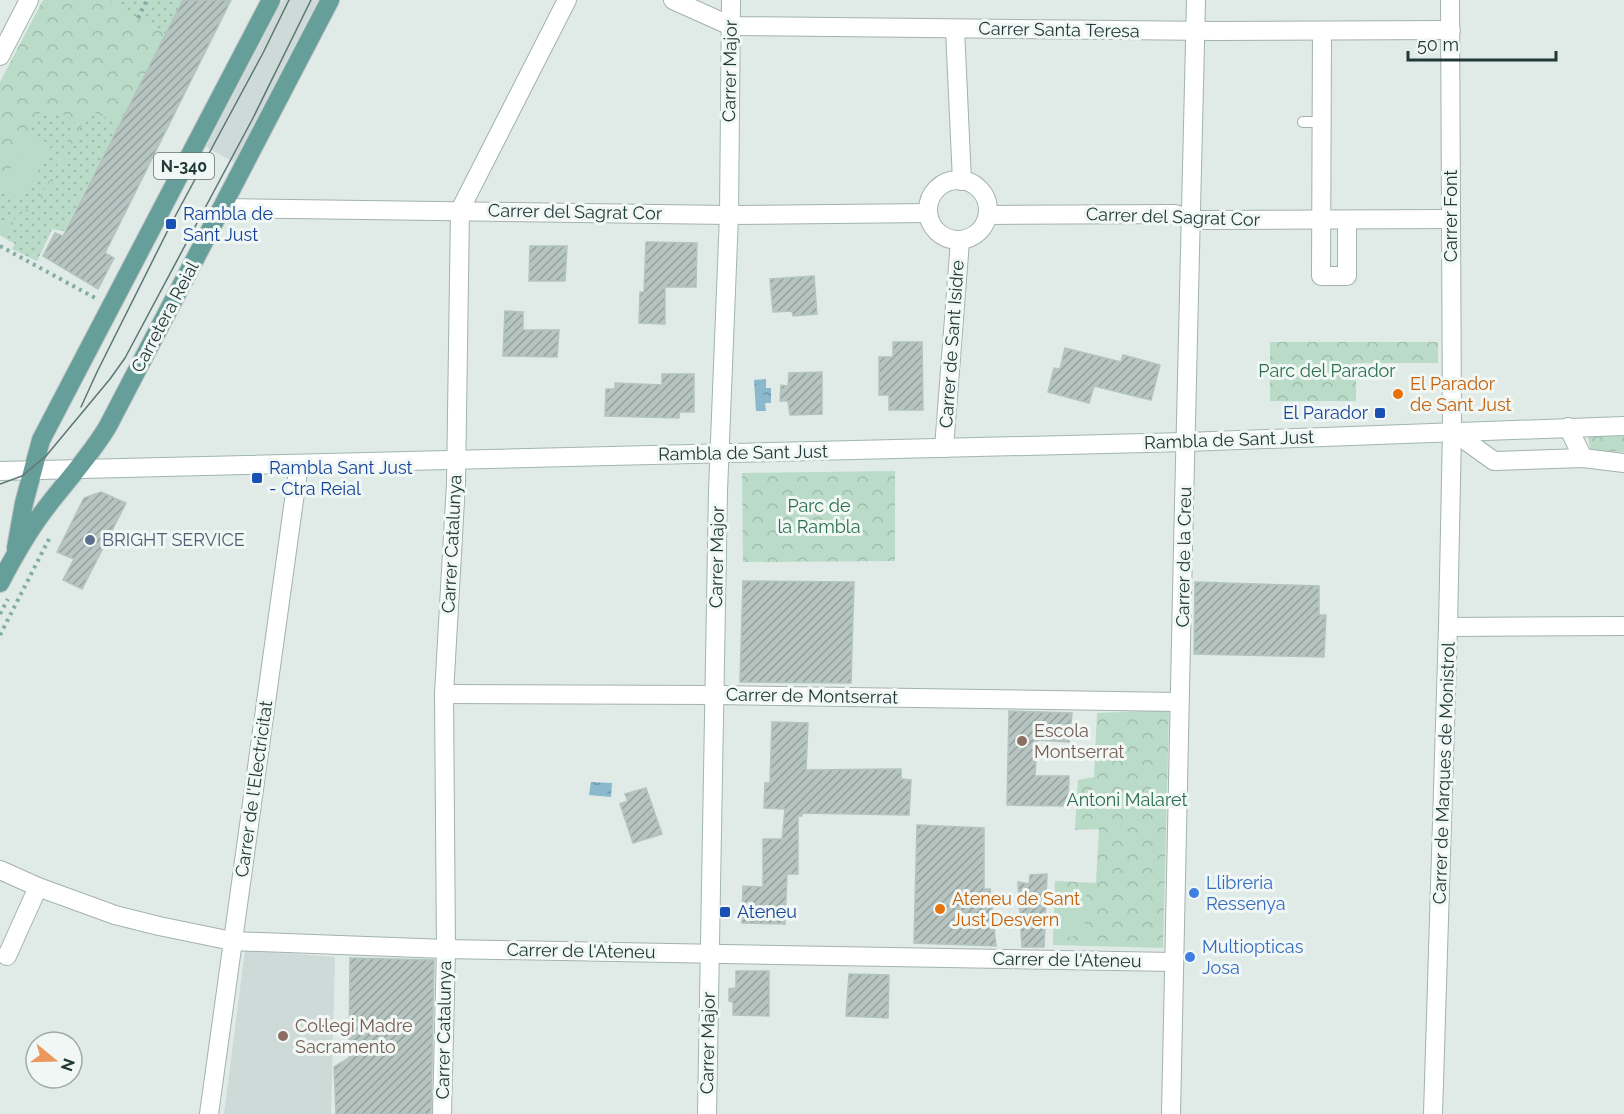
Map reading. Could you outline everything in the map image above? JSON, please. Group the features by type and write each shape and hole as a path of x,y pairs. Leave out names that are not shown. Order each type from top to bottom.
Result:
{"main road":[{"name":"Carretera Reial","path":"14,557 24,503 41,440 271,0"},
{"name":"Carretera Reial","path":"0,583 48,505 95,448 108,426 330,0"}],"street":[{"path":"0,56 30,0"},
{"name":"Carrer Catalunya","path":"442,1114 446,949 444,694 456,460 460,210 567,0"},
{"name":"Carrer Santa Teresa","path":"673,0 730,26 1196,31 1451,30"},
{"name":"Carrer Major","path":"707,1114 718,491 729,215 731,0"},
{"name":"Carrer de la Creu","path":"1171,1114 1196,0"},
{"name":"Carrer Font","path":"1450,0 1452,431"},
{"path":"955,28 962,181"},
{"path":"1322,31 1321,276 1347,276 1347,220"},
{"path":"962,181 973,184 982,192 987,203 988,215 978,233 960,241 948,239 938,233 931,224 928,213 930,200 938,189 949,182 962,181"},
{"name":"Carrer del Sagrat Cor","path":"222,208 729,215 928,213"},
{"name":"Carrer del Sagrat Cor","path":"988,215 1175,213 1192,220 1451,219"},
{"name":"Carrer de Sant Isidre","path":"944,448 960,241"},
{"name":"Rambla de Sant Just","path":"0,471 1186,442 1624,426"},
{"path":"1568,428 1583,458"},
{"path":"1452,431 1494,461 1583,458 1624,463"},
{"name":"Carrer de Marques de Monistrol","path":"1433,1114 1452,431"},
{"name":"Carrer de l'Electricitat","path":"209,1114 299,464"},
{"path":"1448,627 1624,626"},
{"name":"Carrer de Montserrat","path":"444,694 715,695 1179,702"},
{"name":"Carrer de l'Ateneu","path":"0,870 38,887 116,915 232,941 446,949 1174,962"},
{"path":"7,956 38,887"}],"lane":[{"path":"1303,122 1322,122"}],"path":[{"path":"138,18 147,0"},
{"path":"0,246 111,307"},
{"path":"0,635 53,532"}],"shaded area":[{"path":"283,0 318,0 234,162 206,147"},
{"name":"Col·legi Madre Sacramento","path":"245,950 335,957 331,1114 224,1114"}],"green space":[{"path":"43,0 183,0 64,231 52,229 37,261 12,249 15,244 0,235 0,82"},
{"path":"107,0 183,0 165,34"},
{"path":"42,108 52,114 55,110 75,121 72,131 74,133 40,198 0,231 0,198 4,191 23,200 51,145 29,133"},
{"path":"90,110 119,124 64,231 52,229 37,261 12,249 15,244 0,235 43,200"},
{"path":"29,133 51,145 23,200 1,189"},
{"name":"Parc del Parador","path":"1270,342 1438,342 1438,363 1356,363 1356,401 1270,401"},
{"path":"1588,434 1624,435 1624,452 1590,450"},
{"name":"Parc de la Rambla","path":"895,471 895,561 743,562 742,473"},
{"name":"Antoni Malaret","path":"1169,710 1163,948 1053,945 1055,881 1096,883 1099,829 1075,830 1078,780 1094,777 1097,713"},
{"path":"1062,887 1087,888 1084,934 1060,939"}],"water":[{"path":"766,379 766,388 771,388 771,403 765,403 766,411 756,411 754,380"},
{"path":"591,782 612,783 611,797 589,795"}],"building":[{"path":"183,0 231,0 105,253 114,258 98,289 43,256 55,233 63,236"},
{"path":"646,242 697,243 696,287 665,287 665,324 639,323 640,292 644,292"},
{"path":"530,246 567,246 565,281 529,281"},
{"path":"814,276 817,314 793,316 792,311 773,312 770,279"},
{"path":"505,311 523,312 523,330 559,330 557,357 503,356"},
{"path":"893,342 922,342 923,410 889,410 889,395 879,395 879,357 893,357"},
{"path":"1065,348 1121,362 1123,355 1160,365 1151,400 1094,386 1089,403 1048,392 1054,368 1060,369"},
{"path":"822,372 822,414 790,415 788,401 780,401 781,385 788,386 789,373"},
{"path":"662,374 694,374 694,412 679,412 679,418 605,416 606,389 615,389 615,383 662,385"},
{"path":"101,492 126,503 82,589 63,580 74,559 57,552 84,498"},
{"path":"743,581 854,582 851,683 740,682"},
{"path":"1195,582 1319,586 1319,615 1326,615 1324,657 1194,654"},
{"path":"1009,711 1072,713 1069,742 1037,740 1035,776 1069,776 1068,806 1007,805"},
{"path":"772,722 808,723 806,770 901,769 901,779 911,780 909,815 802,813 802,816 798,816 798,874 787,874 785,924 742,923 743,886 763,887 763,839 782,839 785,809 764,808 765,783 770,783"},
{"path":"646,788 662,834 633,843 620,804 628,801 625,794"},
{"path":"917,825 984,828 984,889 990,889 996,946 914,943"},
{"path":"1047,874 1044,947 1022,947 1018,882 1029,884 1030,875"},
{"path":"350,958 434,960 431,1114 336,1114 334,1067 349,1058"},
{"path":"736,971 769,971 769,1016 733,1015 733,1002 729,1001 729,989 736,988"},
{"path":"849,974 889,975 888,1018 846,1016"}],"tram line":[{"path":"81,407 171,224 289,0"},
{"path":"0,484 22,476 46,456 125,358 253,118 311,0"}],"place":[{"name":"Rambla de Sant Just","path":"171,224"},
{"name":"El Parador de Sant Just","path":"1398,394"},
{"name":"El Parador","path":"1380,413"},
{"name":"Rambla Sant Just - Ctra Reial","path":"257,478"},
{"name":"BRIGHT SERVICE","path":"90,540"},
{"name":"Escola Montserrat","path":"1022,741"},
{"name":"Llibreria Ressenya","path":"1194,893"},
{"name":"Ateneu de Sant Just Desvern","path":"940,909"},
{"name":"Ateneu","path":"725,912"},
{"name":"Multiopticas Josa","path":"1190,957"},
{"name":"Col·legi Madre Sacramento","path":"283,1036"}]}
